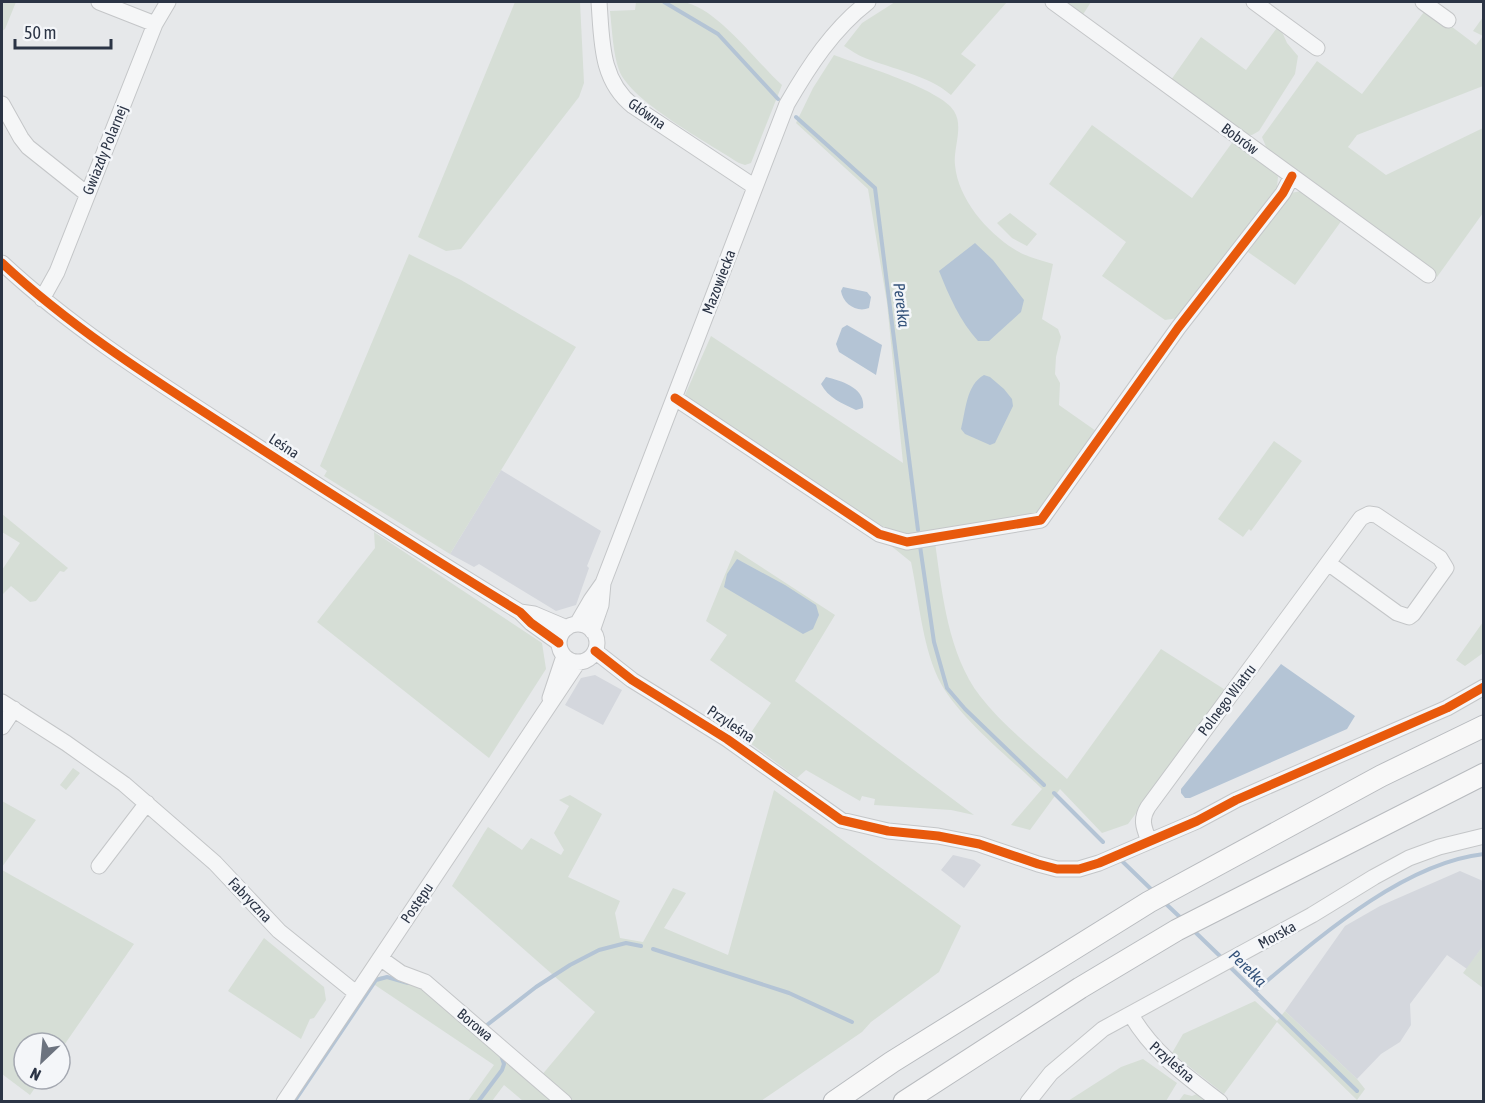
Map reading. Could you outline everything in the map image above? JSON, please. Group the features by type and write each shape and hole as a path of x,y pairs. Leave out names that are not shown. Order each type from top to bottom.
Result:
{"highway":[{"path":"834,1101 892,1062 1156,897 1381,776 1484,726"},
{"path":"904,1101 1050,1007 1185,926 1484,774"}],"street":[{"path":"99,2 155,24"},
{"name":"Gwiazdy Polarnej","path":"42,299 57,273 155,24 168,2"},
{"name":"Główna","path":"599,2 605,63 620,94 633,106 755,187"},
{"name":"Mazowiecka","path":"577,654 561,634 572,626 603,583 787,104 811,64 843,24 868,2"},
{"name":"Bobrów","path":"1053,2 1428,274"},
{"path":"1254,2 1317,48"},
{"path":"1424,2 1448,20"},
{"path":"2,104 28,147 87,194"},
{"path":"675,398 879,534 907,542 1041,520 1178,328 1283,193 1292,176"},
{"name":"Leśna","path":"2,263 42,299 89,336 423,553 520,612 531,623 577,654"},
{"name":"Polnego Wiatru","path":"1149,841 1143,820 1148,807 1361,518 1369,514 1376,515 1440,558 1446,568 1409,617 1397,613 1328,563"},
{"name":"Mazowiecka","path":"592,631 601,605 603,583"},
{"name":"Leśna","path":"520,612 572,626 585,625 592,631"},
{"path":"577,654 597,639 592,631"},
{"name":"Przyleśna","path":"577,654 614,676 632,680 727,739 830,814 849,824 979,844 1058,869 1090,867 1197,821 1236,800 1447,708 1484,687"},
{"name":"Postępu","path":"284,1101 549,704 577,654"},
{"name":"Fabryczna","path":"2,727 8,706 100,766 147,803 215,863 279,930 356,993"},
{"path":"99,866 147,803"},
{"name":"Morska","path":"1028,1101 1051,1073 1103,1029 1232,960 1410,858 1440,847 1484,836"},
{"name":"Borowa","path":"380,958 401,973 425,982 564,1101"},
{"name":"Przyleśna","path":"1131,1015 1147,1040 1163,1057 1221,1101"}],"shaded area":[{"path":"2,2 16,2 5,29 2,31"},
{"path":"515,2 580,2 584,83 579,97 461,249 446,251 418,237"},
{"path":"636,2 682,2 708,13 735,36 782,85 751,163 745,165 739,163 672,121 638,95 626,82 615,57 610,11 635,10"},
{"path":"895,2 1007,2 961,54 976,65 951,95 932,82 865,58 844,46 862,23"},
{"path":"1063,2 1091,2 1082,16"},
{"path":"1427,8 1476,45 1483,36 1483,86 1357,135 1348,147 1386,175 1483,128 1483,213 1437,277 1269,154 1262,137 1317,61 1362,94"},
{"path":"1483,17 1483,36 1473,31"},
{"path":"1279,25 1287,43 1298,56 1295,74 1259,131 1252,135 1243,134 1171,80 1201,37 1246,70"},
{"path":"834,55 917,86 946,103 957,117 955,165 957,178 975,213 984,224 1014,249 1053,264 1042,319 1058,329 1061,337 1055,374 1060,383 1059,405 1096,431 1039,512 1025,518 913,537 880,530 689,401 685,395 711,336 903,463 887,303 868,189 796,123 813,88"},
{"path":"1092,125 1192,198 1234,140 1274,170 1278,177 1277,187 1178,318 1165,320 1102,276 1126,242 1049,184"},
{"path":"1302,191 1342,220 1295,285 1248,252 1290,193"},
{"path":"1010,213 1037,234 1027,246 1012,238 997,223"},
{"path":"409,254 461,280 576,347 450,554 324,476 327,471 320,466"},
{"path":"1274,441 1302,461 1251,531 1249,529 1243,537 1218,519"},
{"path":"501,470 601,531 587,566 589,568 576,605 556,611 479,564 474,567 450,554"},
{"path":"2,514 68,568 64,572 60,571 36,601 30,602 11,586 2,595 2,570 20,543 2,532"},
{"path":"374,532 542,643 546,669 489,758 317,622 375,548"},
{"path":"935,542 948,622 960,661 969,679 980,696 1000,718 1067,779 1161,649 1227,691 1128,824 1102,833 1060,789 1030,830 1011,825 1042,789 971,722 946,692 938,678 928,650 911,562 890,545"},
{"path":"735,550 835,615 795,681 974,815 951,810 874,805 875,799 862,796 860,801 806,770 797,778 746,740 771,703 710,660 727,635 706,621"},
{"path":"1483,622 1483,653 1465,666 1456,660"},
{"path":"595,675 622,690 603,725 565,705 581,678"},
{"path":"73,768 80,773 66,790 60,785"},
{"path":"774,790 961,926 939,972 871,1022 862,1032 761,1101 572,1101 541,1076 595,1012 452,886 484,833 488,827 522,850 531,838 561,855 564,850 554,833 569,806 559,800 570,795 602,814 568,877 620,901 615,913 620,938 643,942 673,888 686,893 664,928 728,955"},
{"path":"2,801 36,820 2,867"},
{"path":"953,855 974,860 981,865 964,888 941,870"},
{"path":"2,870 134,944 72,1034 72,1031 12,1031 12,1082 2,1074"},
{"path":"1460,871 1483,881 1483,946 1467,969 1447,955 1410,1004 1411,1025 1400,1042 1381,1054 1357,1079 1285,1011 1345,926 1380,906"},
{"path":"264,938 324,987 326,1000 314,1018 310,1019 301,1039 228,991"},
{"path":"1483,946 1483,988 1463,973"},
{"path":"382,976 419,984 558,1101 523,1101 504,1085 492,1101 468,1101 494,1065 372,983 375,978"},
{"path":"1255,1001 1277,1021 1285,1011 1357,1079 1365,1089 1357,1100 1277,1022 1224,1094 1172,1053 1183,1034"},
{"path":"1143,1059 1177,1083 1166,1101 1068,1101 1121,1067"},
{"path":"1199,1093 1210,1102 1178,1102 1184,1094 1192,1096"}],"water":[{"path":"975,243 993,260 1024,300 1021,312 989,341 978,341 960,317 939,271"},
{"path":"843,287 867,292 871,297 869,308 860,309 851,306 842,296"},
{"path":"847,325 882,345 876,375 839,352 836,344 842,328"},
{"path":"984,375 990,377 1004,389 1012,399 1013,406 995,443 990,445 965,434 961,429 970,391 978,379"},
{"path":"826,377 846,383 857,390 863,401 863,408 856,410 831,397 821,384"},
{"path":"737,559 816,605 819,615 813,629 803,634 724,587 727,574"},
{"path":"1281,664 1355,716 1347,729 1190,798 1185,798 1181,789"}],"waterway":[{"name":"Perełka","path":"664,2 718,34 778,99"},
{"name":"Perełka","path":"796,117 875,188 918,530"},
{"name":"Perełka","path":"920,546 934,642 947,688 965,709 1044,785"},
{"name":"Perełka","path":"1054,793 1103,842"},
{"path":"1255,991 1305,949 1392,888 1422,872 1453,860 1484,854"},
{"name":"Perełka","path":"1123,862 1153,891"},
{"name":"Perełka","path":"1165,903 1183,920"},
{"name":"Perełka","path":"1193,930 1222,958"},
{"path":"487,1025 536,987 599,950 626,943 641,946"},
{"path":"653,949 789,993 852,1022"},
{"name":"Perełka","path":"1229,966 1357,1091"},
{"path":"294,1102 376,980 387,977 408,983"},
{"path":"478,1102 502,1070 504,1064 501,1055"}],"cycle path":[{"path":"675,398 879,534 907,542 1041,520 1178,328 1283,193 1292,176"},
{"path":"2,263 58,311 146,374 520,612 559,643"},
{"path":"595,651 632,680 727,739 841,820 888,831 938,836 979,844 1057,869 1079,869 1099,863 1197,821 1236,800 1447,708 1484,687"}]}
